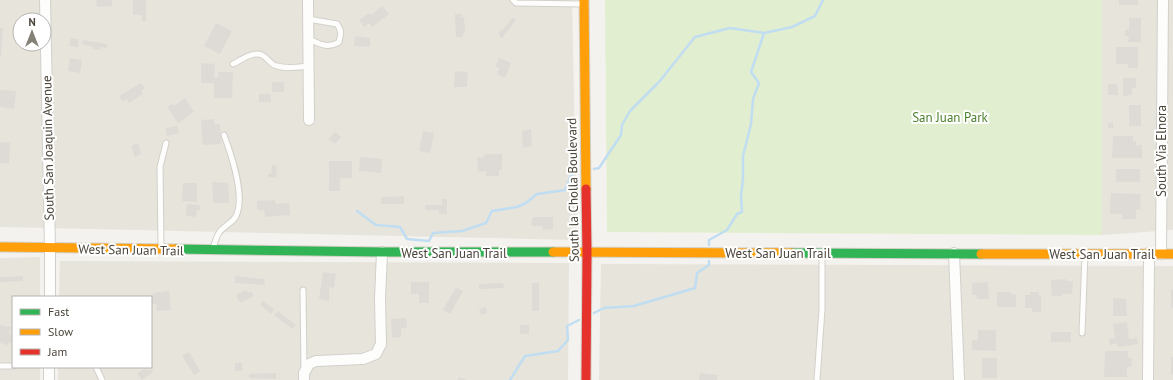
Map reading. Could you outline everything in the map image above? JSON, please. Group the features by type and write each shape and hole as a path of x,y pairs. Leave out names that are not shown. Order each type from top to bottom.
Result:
{"street":[{"name":"South San Joaquin Avenue","path":"45,0 50,296"},
{"path":"308,0 309,120"},
{"name":"South Via Elnora","path":"1161,254 1163,0"},
{"name":"South la Cholla Boulevard","path":"584,1 587,253 586,380"},
{"name":"West San Juan Trail","path":"0,247 50,249 382,252 1173,254"},
{"name":"West San Juan Trail","path":"304,376 309,364 316,361 363,359 376,354 381,344 380,299 382,252"},
{"path":"954,254 959,380"},
{"path":"1148,380 1149,254"},
{"path":"49,368 49,380"}],"lane":[{"path":"513,0 516,3 584,1"},
{"path":"308,19 337,24 342,33 340,42 334,45 324,45 308,39"},
{"path":"233,64 252,54 262,55 268,61 277,66 288,68 309,66"},
{"path":"212,250 219,233 236,217 240,206 239,189 233,158 224,134"},
{"path":"161,250 160,167 166,143"},
{"path":"817,380 821,316 822,253"},
{"path":"1082,333 1085,254"},
{"path":"303,290 304,376"},
{"path":"0,366 12,366"},
{"path":"96,368 102,380"}],"shaded area":[{"path":"0,0 572,0 577,240 0,227"},
{"path":"1102,0 1173,0 1173,230 1102,235"},
{"path":"40,257 40,296 12,296 12,368 40,368 40,380 0,380 0,258"},
{"path":"60,261 569,263 568,380 58,380 58,368 152,368 152,296 59,296"},
{"path":"601,264 1173,266 1173,380 599,380"}],"green space":[{"name":"San Juan Park","path":"605,0 1102,0 1102,235 607,232"}],"building":[{"path":"96,0 112,0 112,6 97,7"},
{"path":"133,0 146,0 146,21 142,21 142,15 133,15"},
{"path":"1119,0 1138,0 1138,5 1119,5"},
{"path":"382,6 389,14 372,27 369,23 364,27 359,20 369,13 371,15"},
{"path":"455,14 461,14 462,17 464,17 465,33 463,33 463,37 456,37"},
{"path":"513,17 516,20 502,38 498,33 502,29 503,30"},
{"path":"1129,18 1141,18 1141,42 1128,42 1129,36 1125,36 1125,30 1129,30"},
{"path":"216,23 232,31 220,54 204,46"},
{"path":"0,28 3,28 1,56 0,56"},
{"path":"355,36 370,38 370,47 354,46"},
{"path":"71,38 79,39 78,47 69,46"},
{"path":"83,40 107,44 107,48 100,47 100,50 93,49 94,47 82,44"},
{"path":"1116,47 1138,47 1138,68 1128,68 1128,64 1116,64"},
{"path":"70,58 82,60 80,73 68,71"},
{"path":"499,58 511,63 505,78 497,74 499,68 495,67"},
{"path":"201,63 215,64 214,77 218,77 218,72 233,72 232,98 214,98 214,83 201,83"},
{"path":"455,71 468,72 467,87 454,87"},
{"path":"1123,78 1136,78 1136,88 1132,88 1132,95 1123,96"},
{"path":"272,82 284,82 284,92 272,92"},
{"path":"141,83 145,88 141,91 143,94 129,103 127,99 122,102 119,96"},
{"path":"1108,84 1117,84 1118,95 1108,95"},
{"path":"0,90 16,91 14,109 0,107"},
{"path":"259,94 271,94 271,102 259,102"},
{"path":"185,98 194,112 178,123 167,107 172,104 174,106"},
{"path":"1129,105 1141,105 1141,126 1129,126"},
{"path":"214,119 214,124 220,124 221,144 203,145 201,120"},
{"path":"1113,122 1113,128 1108,128 1108,123"},
{"path":"177,126 179,133 167,136 166,128"},
{"path":"531,129 532,146 523,148 522,131"},
{"path":"423,131 434,133 430,153 419,151"},
{"path":"335,132 341,137 335,144 328,139"},
{"path":"1113,136 1133,136 1133,141 1136,141 1136,145 1142,145 1142,158 1112,158"},
{"path":"0,142 10,143 9,164 0,163"},
{"path":"138,143 141,154 135,157 131,146"},
{"path":"485,154 502,154 502,170 499,170 499,176 486,176 486,171 478,172 477,158 484,157"},
{"path":"360,157 382,159 381,173 359,171"},
{"path":"329,161 352,161 352,178 340,178 340,191 329,191"},
{"path":"272,165 277,166 276,178 268,177 268,174 271,174"},
{"path":"1116,169 1140,169 1140,182 1116,182"},
{"path":"212,182 228,183 229,203 213,203"},
{"path":"183,183 197,183 197,202 182,201"},
{"path":"1111,193 1141,194 1140,210 1136,209 1136,219 1122,219 1122,214 1110,214"},
{"path":"404,196 404,204 381,204 381,197"},
{"path":"442,199 447,199 447,214 439,214 439,210 425,210 425,205 442,205"},
{"path":"275,200 276,204 289,203 290,215 265,217 264,210 257,210 257,201"},
{"path":"187,204 200,205 200,210 197,210 196,217 186,216"},
{"path":"533,217 553,217 553,229 543,230 542,226 531,226"},
{"path":"323,272 336,274 334,288 329,287 329,301 319,299"},
{"path":"23,276 23,281 0,282 0,277"},
{"path":"235,276 264,279 265,285 235,283"},
{"path":"1066,279 1066,281 1073,281 1072,294 1052,296 1051,280"},
{"path":"411,282 429,282 429,303 419,303 419,294 411,294"},
{"path":"988,282 989,299 977,299 976,295 972,295 972,283"},
{"path":"503,283 504,288 479,289 479,284"},
{"path":"532,283 539,283 539,311 532,311"},
{"path":"456,287 463,291 450,314 443,310"},
{"path":"246,290 249,293 251,291 254,296 240,303 236,295"},
{"path":"1171,290 1173,290 1173,308 1171,308"},
{"path":"169,291 171,310 157,311 156,304 152,304 153,293"},
{"path":"997,292 1011,292 1011,294 1016,294 1016,307 997,307"},
{"path":"1030,292 1039,292 1038,295 1041,295 1041,312 1032,312 1032,308 1025,308 1025,295 1030,295"},
{"path":"1113,298 1126,299 1127,316 1113,316"},
{"path":"263,301 274,309 271,314 260,305"},
{"path":"486,307 487,313 481,315 479,309"},
{"path":"278,311 296,325 292,329 274,315"},
{"path":"406,318 407,328 401,328 401,337 392,338 391,319"},
{"path":"1127,322 1129,339 1137,338 1138,344 1118,347 1117,343 1110,345 1109,339 1115,338 1113,324"},
{"path":"0,325 11,327 9,334 12,335 12,343 8,342 8,345 0,343"},
{"path":"520,325 529,325 529,334 520,334"},
{"path":"978,330 996,330 996,351 972,350 972,340 978,340"},
{"path":"1051,332 1071,332 1071,342 1051,342"},
{"path":"1105,351 1128,351 1128,358 1132,358 1131,367 1127,367 1127,377 1104,377"},
{"path":"189,352 200,371 194,375 182,356"},
{"path":"1171,357 1173,357 1173,374 1171,374"},
{"path":"982,358 997,358 997,378 982,378"},
{"path":"235,363 242,363 242,371 235,371"},
{"path":"145,368 148,371 151,369 153,372 142,380 137,374"},
{"path":"276,373 276,379 249,378 249,374"},
{"path":"700,373 718,375 717,380 699,380"},
{"path":"459,377 467,380 458,380"}],"waterway":[{"path":"594,169 599,168 621,135 622,125 630,111 659,82 695,37 730,28 764,33 792,27 815,16 823,0"},
{"path":"709,245 709,240 727,230 737,214 742,212 741,196 743,156 751,124 753,99 759,83 751,72 764,33"},
{"path":"357,211 376,225 400,227 407,239 429,241 433,233 462,231 486,223 492,211 517,207 526,203 537,194 565,190 573,171 578,170"},
{"path":"594,313 604,308 634,306 695,288 697,273 709,265 709,261"},
{"path":"510,380 525,356 558,351 568,340 567,326 579,320"}],"traffic: fast":[{"path":"176,249 382,252 553,252"},
{"path":"792,253 981,254"}],"traffic: slow":[{"path":"584,0 586,189"},
{"path":"0,247 176,249"},
{"path":"553,252 792,253"},
{"path":"981,254 1173,254"}],"traffic: jam":[{"path":"586,189 586,380"}]}
